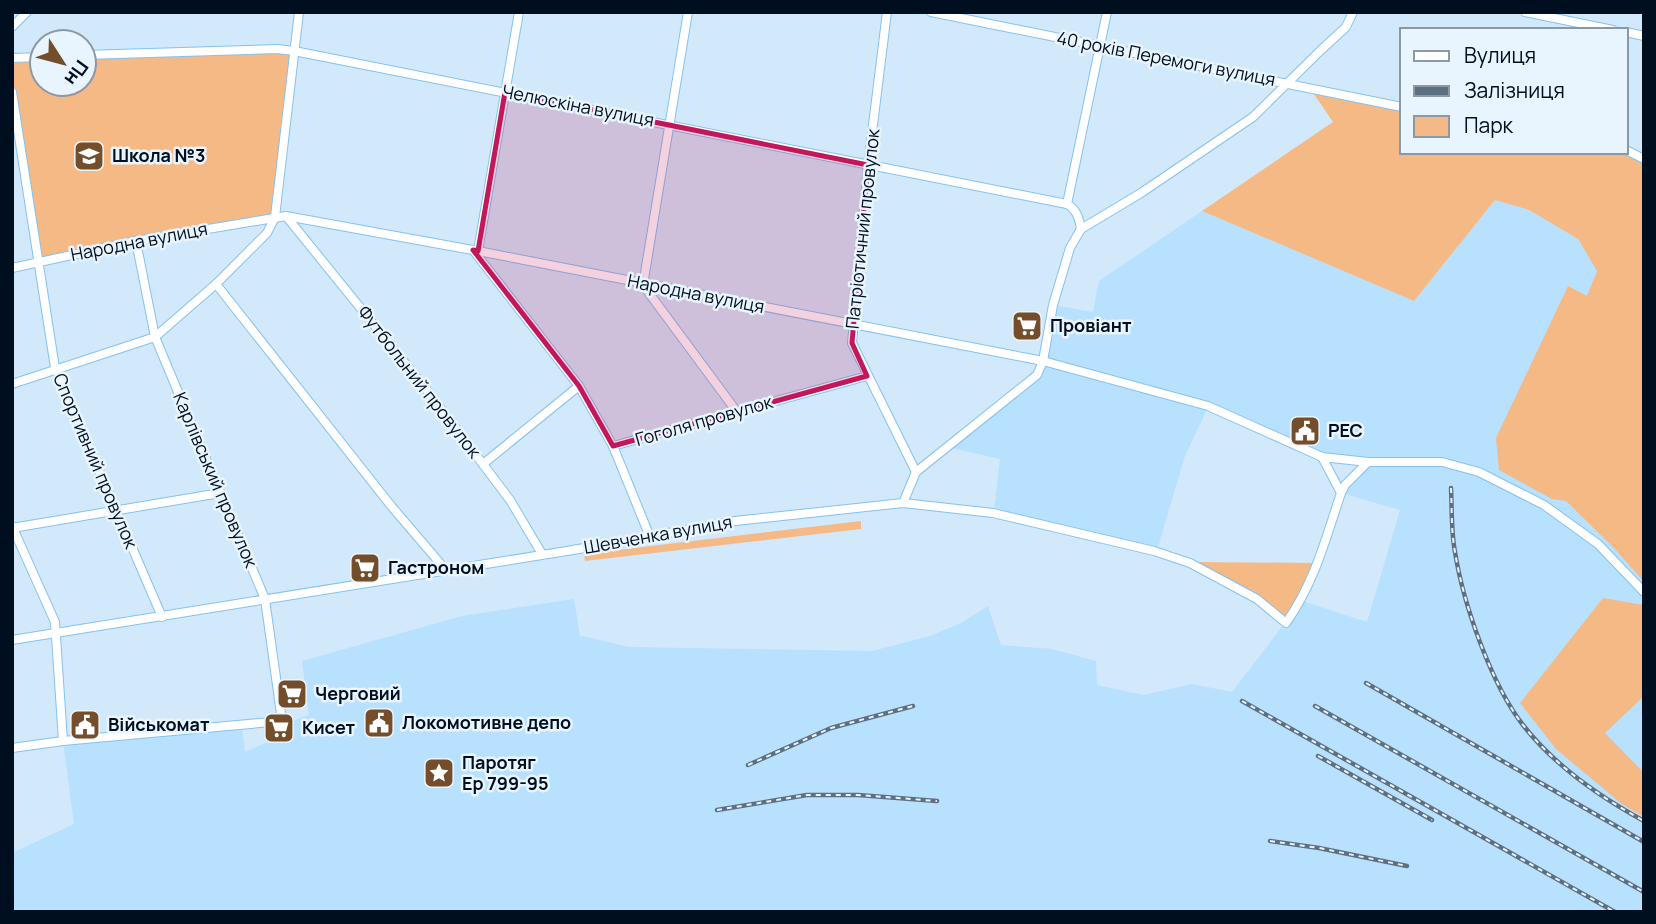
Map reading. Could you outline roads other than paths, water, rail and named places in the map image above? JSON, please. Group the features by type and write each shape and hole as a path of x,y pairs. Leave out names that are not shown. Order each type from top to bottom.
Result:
{"street":[{"path":"12,27 27,12"},
{"path":"12,384 155,337 216,284 267,233 275,217 299,12"},
{"path":"475,250 519,12"},
{"path":"688,12 643,285 737,412"},
{"name":"Патріотичний провулок","path":"887,12 868,165 852,343 916,472"},
{"name":"40 років Перемоги вулиця","path":"931,12 1400,107"},
{"path":"1081,229 1074,209 1067,204 1107,12"},
{"path":"903,503 916,472 1037,375 1043,361 1053,305 1070,248 1081,229 1141,193 1253,117 1346,27 1353,12"},
{"path":"1525,12 1603,28"},
{"name":"Челюскіна вулиця","path":"98,55 277,49 294,51 1067,204"},
{"name":"Спортивний провулок","path":"12,92 55,368 162,617"},
{"path":"1628,151 1644,159"},
{"path":"12,166 23,164"},
{"name":"Народна вулиця","path":"12,268 136,241 286,216 475,250 643,285 1043,361 1208,407 1322,457 1368,462 1443,462 1479,472 1544,505 1598,544 1644,592"},
{"name":"Футбольний провулок","path":"286,216 426,388 510,500 542,554"},
{"name":"Карлівський провулок","path":"64,741 242,727 282,721 265,599 155,337 136,241"},
{"name":"Гоголя провулок","path":"475,250 579,386 613,446 867,376"},
{"path":"216,284 368,477 445,569"},
{"path":"483,464 579,386"},
{"path":"613,446 650,537"},
{"path":"1322,457 1341,493"},
{"path":"1341,493 1345,485 1368,462"},
{"path":"12,748 64,741 55,622 13,527 220,493"},
{"name":"Шевченка вулиця","path":"12,640 735,521 903,503 993,513 1154,551 1190,563 1257,599 1286,623 1301,601 1318,563 1341,493"}],"railway":[{"path":"1451,488 1452,528 1464,595 1480,642 1511,708 1535,740 1563,767 1611,802 1644,821"},
{"path":"1366,683 1644,842"},
{"path":"1242,701 1615,912"},
{"path":"748,765 831,728 913,706"},
{"path":"1315,706 1644,892"},
{"path":"1318,756 1432,820"},
{"path":"717,810 807,795 858,795 937,801"},
{"path":"1270,841 1407,866"}],"place":[{"name":"Школа №3","path":"89,156"},
{"name":"Провіант","path":"1027,326"},
{"name":"РЕС","path":"1305,431"},
{"name":"Гастроном","path":"365,568"},
{"name":"Черговий","path":"292,694"},
{"name":"Локомотивне депо","path":"379,723"},
{"name":"Військомат","path":"85,725"},
{"name":"Кисет","path":"279,728"},
{"name":"Паротяг Ер 799-95","path":"439,773"}]}
